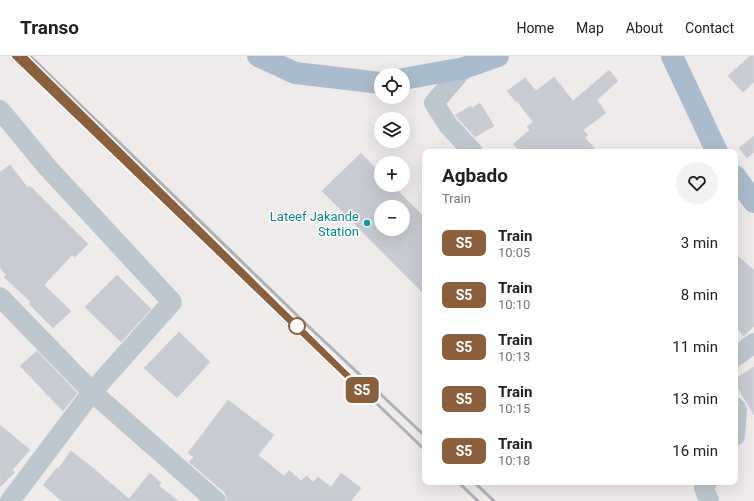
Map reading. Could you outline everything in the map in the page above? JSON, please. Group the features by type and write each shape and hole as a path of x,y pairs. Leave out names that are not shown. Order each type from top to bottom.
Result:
{"main road":[{"path":"258,56 294,73 374,82"},
{"path":"410,78 464,68 498,56"},
{"path":"672,56 716,149"},
{"path":"738,180 754,202"}],"street":[{"path":"464,68 434,102 448,125 470,149"},
{"path":"0,110 48,168 172,302 92,392 10,501"},
{"path":"0,297 92,392 216,501"},
{"path":"738,356 754,343"},
{"path":"706,485 704,488 709,501"}],"building":[{"path":"750,56 754,56 754,82 743,92 728,76"},
{"path":"609,70 618,81 597,100 606,113 583,130 588,135 585,138 595,149 517,149 513,144 530,130 527,127 533,122 517,101 516,102 507,91 525,78 536,91 554,77 573,101"},
{"path":"480,103 494,126 475,137 455,115"},
{"path":"754,136 754,152 747,158 739,148"},
{"name":"Lateef Jakande Station","path":"361,153 374,167 374,192 399,192 407,200 374,200 374,236 410,236 410,203 422,215 422,292 322,191"},
{"path":"10,165 28,188 30,186 88,244 75,257 72,255 44,285 71,311 53,328 29,304 31,302 4,277 6,275 0,268 0,172"},
{"path":"738,257 754,270 754,326 744,336 738,329"},
{"path":"117,275 151,309 121,342 85,307"},
{"path":"179,332 210,362 177,398 144,368"},
{"path":"37,351 77,393 63,411 20,366"},
{"path":"754,367 754,415 738,388 738,377"},
{"path":"228,400 274,435 258,455 284,476 289,470 301,481 307,476 313,482 318,477 331,487 341,473 361,488 351,501 227,501 227,497 224,492 189,462 194,457 188,453"},
{"path":"0,425 30,450 12,470 15,472 0,487"},
{"path":"71,451 129,499 150,473 161,483 159,486 178,501 62,501 43,485 57,468 58,469"}],"railway":[{"path":"15,56 422,447"},
{"path":"30,56 307,325 422,433"},
{"path":"461,485 478,501"},
{"path":"477,485 494,501"}],"train":[{"name":"S5","path":"15,56 364,392 23,56"}],"place":[{"name":"Lateef Jakande Station","path":"367,223"}]}
